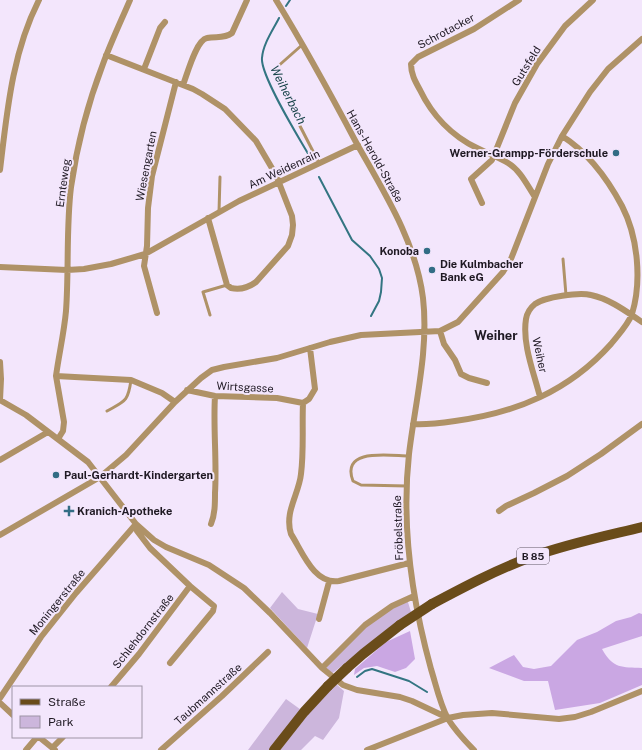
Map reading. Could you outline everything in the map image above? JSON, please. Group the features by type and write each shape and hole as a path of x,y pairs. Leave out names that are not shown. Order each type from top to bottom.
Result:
{"main road":[{"name":"B 85","path":"274,750 304,712 347,668 400,625 432,604 478,580 531,557 566,546 642,527"}],"street":[{"path":"0,170 15,64 24,34 39,0"},
{"name":"Ernteweg","path":"58,438 63,431 64,422 56,376 66,316 68,215 71,186 78,147 88,109 106,55 130,0"},
{"path":"183,85 201,41 205,38 228,36 232,33 247,0"},
{"name":"Hans-Herold-Straße","path":"276,0 303,45 388,197 402,228 413,255 423,299 424,332"},
{"name":"Schrotacker","path":"519,0 474,29 418,57 411,64 412,74 422,95 433,112 445,126 477,148 494,155 509,164 519,174 535,197"},
{"name":"Gutsfeld","path":"494,155 515,103 537,64 565,26 594,0"},
{"path":"144,69 160,28 165,22"},
{"path":"0,535 100,477 126,455 175,402 212,370 277,358 361,335 440,331 458,322 503,272 511,259 548,164 562,136 590,92 608,69 642,39"},
{"path":"106,55 193,89 225,109 256,140 279,182 292,216 292,235 288,246 251,286 236,289 231,288 227,285 208,218"},
{"name":"Wiesengarten","path":"145,254 152,176 176,82"},
{"path":"413,424 425,425 486,416 524,404 540,397 562,385 600,356 616,338 632,315 639,279 639,262 631,225 613,190 601,172 574,144 562,136"},
{"name":"Am Weidenrain","path":"0,267 68,270 111,264 145,254 246,198 358,145"},
{"path":"482,203 471,179 489,164 494,155"},
{"path":"145,254 144,266 157,313"},
{"name":"Weiher","path":"540,397 526,344 526,319 529,310 535,304 541,301 566,295 580,293 591,294 620,308 642,322"},
{"path":"440,331 444,344 455,360 461,374 487,383"},
{"name":"Fröbelstraße","path":"424,332 420,379 409,456 407,486 407,533 414,596 421,632 438,693 448,718"},
{"path":"310,348 315,388 309,399 303,403 301,474 290,513 289,529 291,534 312,568 323,579 329,582 339,581 410,563"},
{"path":"0,362 0,400 26,415 88,462 136,524 154,540 166,547 209,565 244,588 322,668 343,685 357,690 400,696 448,718 474,750"},
{"path":"56,376 131,380 162,393 175,402"},
{"name":"Wirtsgasse","path":"188,390 215,396 277,398 303,403"},
{"path":"212,524 214,518 216,486 215,396"},
{"path":"499,511 506,506 534,494 568,476 642,424"},
{"path":"0,460 48,432"},
{"path":"136,524 137,531 150,548 190,586 214,606 213,610 170,663"},
{"name":"Moningerstraße","path":"0,698 41,636 136,524"},
{"path":"319,620 329,582"},
{"name":"Schlehdornstraße","path":"112,686 139,654 190,586"},
{"path":"322,668 365,625 392,606 414,596"},
{"name":"Taubmannstraße","path":"161,750 222,696 268,652"},
{"path":"367,750 448,718 492,713 559,719 575,717 642,691"},
{"path":"0,703 12,714"},
{"path":"26,750 37,738"},
{"path":"39,738 54,749 62,738"}],"lane":[{"path":"303,45 276,68 275,73 282,91 319,163"},
{"path":"219,212 220,177"},
{"path":"563,259 566,295"},
{"path":"210,315 203,292 227,285"},
{"path":"107,411 124,401 129,394 131,380"},
{"path":"407,486 361,485 353,481 350,472 354,462 366,455 409,456"}],"green space":[{"path":"282,592 298,609 318,614 307,648 270,608"},
{"path":"407,599 411,612 330,675 322,668 365,625"},
{"path":"336,684 344,691 339,718 323,740 315,736 301,750 280,750 314,706"},
{"path":"286,699 304,712 274,750 248,750"}],"shaded area":[{"path":"639,613 642,614 642,636 602,649 606,656 614,664 623,667 642,668 642,685 600,703 555,710 548,681 524,681 489,668 514,655 523,667 534,669 551,666 577,640 597,632 616,621"},
{"path":"410,631 415,659 406,668 395,672 377,666 364,668 354,675 355,669 386,642"}],"waterway":[{"name":"Weiherbach","path":"286,6 290,0"},
{"name":"Weiherbach","path":"279,18 264,48 262,58 263,66 273,92 310,157"},
{"name":"Weiherbach","path":"319,177 352,240 370,256 379,269 382,278 381,292 379,301 371,316"},
{"path":"357,677 365,671 372,669 409,681 427,692"}],"place":[{"name":"Werner-Grampp-Förderschule","path":"616,153"},
{"name":"Konoba","path":"427,251"},
{"name":"Die Kulmbacher Bank eG","path":"432,270"},
{"name":"Paul-Gerhardt-Kindergarten","path":"56,475"},
{"name":"Kranich-Apotheke","path":"69,511"}],"district":[{"name":"Weiher","path":"496,335"}]}
